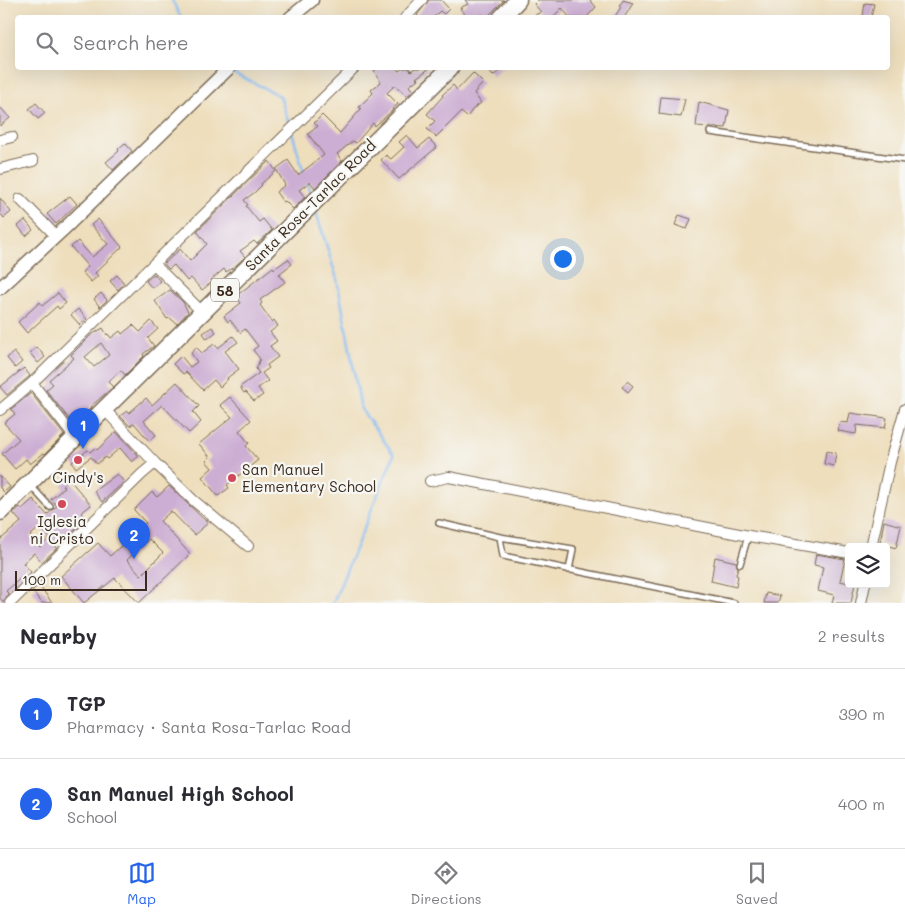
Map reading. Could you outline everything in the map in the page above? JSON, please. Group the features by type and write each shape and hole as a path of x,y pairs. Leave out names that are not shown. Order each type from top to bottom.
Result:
{"highway":[{"path":"503,15 518,0"},
{"name":"Santa Rosa-Tarlac Road","path":"0,512 448,70"}],"street":[{"path":"294,15 312,0"},
{"path":"408,15 422,0"},
{"path":"0,288 227,70"},
{"path":"0,410 32,383 352,70"},
{"path":"0,140 12,137"},
{"path":"0,169 32,160"},
{"path":"20,199 56,236"},
{"path":"154,264 202,312"},
{"path":"32,383 75,438"},
{"path":"104,409 193,500 248,546"},
{"path":"872,543 888,471 905,409"},
{"path":"10,603 155,463"},
{"path":"430,481 449,477 749,536 845,552"},
{"path":"861,603 864,588"}],"lane":[{"path":"710,132 905,160"},
{"path":"29,483 50,507"},
{"path":"439,523 500,537 573,548 569,570"},
{"path":"740,564 749,536"},
{"path":"500,537 503,556 734,603"}],"building":[{"path":"429,0 441,0 449,9 444,14 440,11 436,15 417,15"},
{"path":"465,0 504,0 489,15 466,15 460,8 468,4"},
{"path":"538,0 590,0 596,7 589,15 568,15 562,8 555,15 535,15 541,12 534,4"},
{"path":"623,0 633,3 626,15 616,15"},
{"path":"865,3 874,4 871,15 863,15"},
{"path":"427,70 409,86 413,91 407,96 395,85 387,93 398,104 375,126 373,123 356,143 353,141 337,154 342,161 315,188 310,182 299,190 305,197 293,209 285,201 283,202 276,192 285,185 276,169 288,160 298,175 324,155 308,134 318,126 314,123 322,115 340,133 361,109 359,107 373,93 371,90 381,82 374,71"},
{"path":"488,70 500,70 493,76"},
{"path":"473,73 483,83 474,93 481,103 467,117 461,112 436,137 427,129 435,121 427,114 442,95 453,85 457,90"},
{"path":"661,97 685,99 681,117 659,114"},
{"path":"699,102 729,110 726,128 696,126"},
{"path":"36,103 45,113 38,119 29,109"},
{"path":"0,107 10,118 0,126"},
{"path":"407,135 418,148 429,139 437,147 399,179 381,160 386,155 391,159 404,147 399,142"},
{"path":"125,143 132,151 113,170 106,162"},
{"path":"269,161 276,171 254,193 244,200 248,205 246,206 259,222 263,219 272,230 257,244 254,241 240,251 245,257 226,272 224,269 202,290 191,278 187,281 174,265 169,269 164,264 180,249 190,261 207,244 197,231"},
{"path":"70,196 77,204 56,224 47,214"},
{"path":"0,198 11,212 4,218 0,213"},
{"path":"679,215 691,219 687,229 675,225"},
{"path":"98,219 122,247 95,273 98,276 91,282 82,272 88,267 71,247 78,241 92,257 108,244 91,225"},
{"path":"25,220 33,230 26,236 18,226"},
{"path":"288,259 292,264 279,274 285,282 260,300 262,303 260,305 272,322 274,320 278,326 270,332 277,341 270,346 278,357 267,365 269,368 262,373 268,381 258,388 263,395 254,401 240,387 259,373 256,369 260,359 253,350 258,346 245,329 240,333 230,320 228,322 224,316 241,303 236,296 273,267 274,269"},
{"path":"154,274 160,281 152,288 146,281"},
{"path":"117,275 124,283 118,290 110,281"},
{"path":"170,290 183,302 188,312 177,324 170,318 167,319 155,301"},
{"path":"58,293 66,303 59,309 57,306 27,333 18,322 40,302 42,306"},
{"path":"101,293 107,300 100,307 94,299"},
{"path":"78,309 87,319 80,325 71,315"},
{"path":"151,321 158,329 148,338 154,346 143,354 144,356 125,375 121,370 108,382 113,387 90,407 74,425 46,390 53,384 49,380 74,358 71,355 91,335 103,328 111,338 120,331 122,334 133,325 140,332","holes":["101,343 109,355 94,367 85,357"]},
{"path":"212,327 216,332 207,339 203,333"},
{"path":"233,336 238,342 225,351 239,369 227,378 220,387 214,380 203,390 186,372 183,374 173,364 181,356 190,367 197,362 191,353 196,347 202,353 214,344 218,348"},
{"path":"37,347 45,357 38,363 30,353"},
{"path":"14,352 22,362 15,368 7,358"},
{"path":"24,368 30,376 7,395 0,387"},
{"path":"627,381 633,386 628,392 622,387"},
{"path":"177,382 199,406 193,412 201,422 189,433 162,405 144,421 156,435 149,441 134,423 130,426 120,416 127,411 129,413 146,398 152,405"},
{"path":"31,393 64,435 45,454 30,464 26,459 15,469 2,454 19,439 4,423 15,414 11,409"},
{"path":"230,397 251,420 239,431 249,443 246,446 258,460 227,485 229,488 218,496 202,477 212,468 206,461 210,457 199,444 232,417 220,405"},
{"path":"850,413 887,418 885,428 857,425 856,434 838,431 840,422 848,423"},
{"path":"116,432 139,456 132,462 120,448 107,459 105,457 97,464 91,457 76,468 72,462 88,450 90,452 95,448 97,450"},
{"path":"826,451 836,453 834,466 824,464"},
{"path":"117,474 124,482 102,502 94,491"},
{"path":"0,476 10,487 4,492 0,488"},
{"path":"69,479 91,505 81,513 86,519 71,534 70,532 55,545 57,548 42,562 34,553 23,563 31,572 25,579 23,576 6,591 9,594 3,602 0,598 0,540 21,522 13,513 20,507 22,509 33,499 47,515 57,506 51,499 64,488 62,485","holes":["40,527 50,538 40,547 30,536"]},
{"path":"169,486 208,523 194,535 171,511 160,521 190,554 139,603 115,578 84,603 61,576 98,543 110,556 146,523 134,510 152,492 157,497","holes":["149,539 163,553 141,575 127,560"]},
{"path":"884,521 901,526 896,548 890,546 890,543 880,543"},
{"path":"816,554 845,559 840,581 845,582 845,588 854,588 851,603 832,603 834,595 818,591 823,567 814,565"},
{"path":"715,557 736,562 738,568 736,575 738,576 736,587 711,581"},
{"path":"38,585 52,603 42,603 32,591"},
{"path":"766,593 780,596 778,603 764,603"}],"waterway":[{"path":"172,0 180,15"},
{"path":"232,72 280,96 290,127"},
{"path":"292,132 304,173"},
{"path":"307,183 311,196"},
{"path":"315,209 337,279 361,409 394,455 333,603"}],"place":[{"name":"TGP","path":"83,449"},
{"name":"Cindy's","path":"78,460"},
{"name":"San Manuel Elementary School","path":"232,478"},
{"name":"Iglesia ni Cristo","path":"62,504"},
{"name":"San Manuel High School","path":"134,559"}]}
